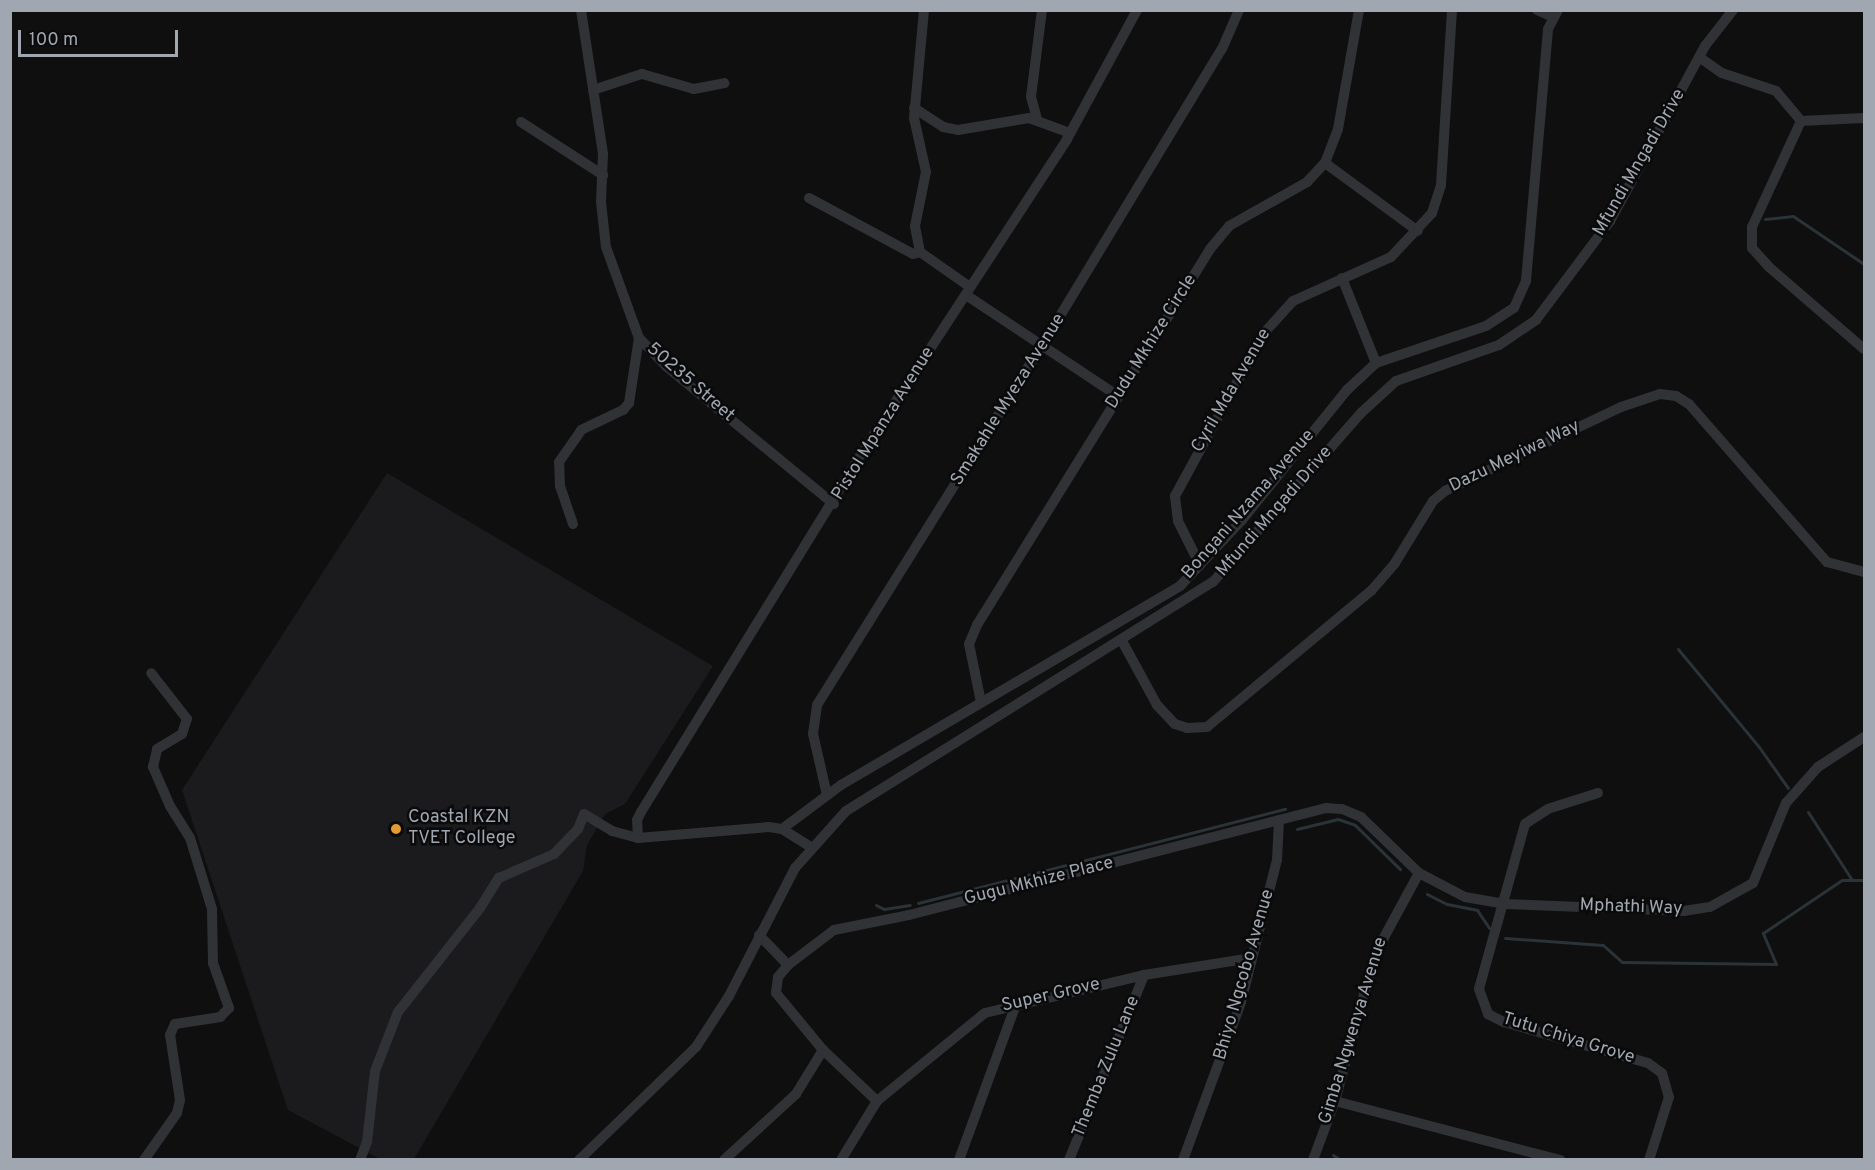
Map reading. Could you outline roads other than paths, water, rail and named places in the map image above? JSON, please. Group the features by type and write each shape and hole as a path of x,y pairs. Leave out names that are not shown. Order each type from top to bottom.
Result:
{"street":[{"name":"50235 Street","path":"582,10 592,90 602,140 606,247 639,338 667,367 834,504"},
{"path":"924,10 914,108 926,172 915,226 920,252 968,291 1118,396"},
{"path":"1037,119 1031,97 1042,10"},
{"name":"Pistol Mpanza Avenue","path":"638,838 637,820 641,812 834,504 856,462 1070,133 1137,10"},
{"name":"Smakahle Myeza Avenue","path":"827,795 813,734 817,705 1044,344 1222,49 1239,10"},
{"name":"Dudu Mkhize Circle","path":"981,702 969,644 977,625 1209,249 1229,226 1307,182 1325,163 1338,129 1359,10"},
{"name":"Cyril Mda Avenue","path":"1200,565 1174,509 1181,482 1248,358 1278,315 1293,301 1391,257 1418,231 1432,213 1441,185 1452,10"},
{"path":"1537,10 1556,14"},
{"name":"Mfundi Mngadi Drive","path":"579,1160 696,1047 729,996 783,886 811,847 846,811 880,787 1122,641 1227,570 1361,412 1396,381 1499,345 1536,320 1610,221 1699,57 1733,10"},
{"name":"Bongani Nzama Avenue","path":"782,829 827,795 981,702 1163,598 1200,565 1242,520 1347,390 1376,363 1486,326 1502,318 1522,296 1536,188 1548,29 1556,14"},
{"path":"1699,57 1731,77 1776,91 1801,121"},
{"path":"592,90 642,74 694,89 724,83"},
{"path":"914,108 943,127 958,130 1037,119 1070,133"},
{"path":"1801,121 1864,118"},
{"path":"1801,121 1749,237 1764,263 1864,349"},
{"path":"521,122 603,175"},
{"path":"1325,163 1418,231"},
{"path":"809,198 913,254 920,252"},
{"path":"1342,278 1376,363"},
{"path":"573,524 560,486 559,462 581,430 623,410 629,403 639,338"},
{"name":"Dazu Meyiwa Way","path":"1122,641 1157,705 1175,724 1198,729 1207,727 1371,591 1395,562 1432,501 1445,491 1621,407 1660,394 1676,396 1689,404 1827,561 1864,572"},
{"path":"144,1160 177,1113 180,1100 172,1028 183,1021 220,1017 229,1008 213,963 212,909 190,838 165,795 153,767 157,749 182,734 187,718 151,673"},
{"name":"Mphathi Way","path":"1342,809 1361,818 1419,873 1450,892 1504,904 1684,911 1710,907 1734,896 1753,882 1786,803 1799,786 1838,751 1864,737"},
{"path":"1504,904 1525,824 1548,809 1598,793"},
{"name":"Gugu Mkhize Place","path":"823,1050 781,1002 775,984 788,964 823,937 844,926 909,915 1326,808 1342,809"},
{"path":"360,1160 367,1142 375,1071 398,1012 480,908 499,878 555,854 578,829 584,814 612,831 638,838 782,829 811,847"},
{"name":"Bhiyo Ngcobo Avenue","path":"1183,1160 1235,1022 1277,860 1279,820"},
{"name":"Gimba Ngwenya Avenue","path":"1312,1160 1335,1101 1375,954 1419,873"},
{"name":"Tutu Chiya Grove","path":"1504,904 1479,989 1488,1014 1648,1063 1666,1080 1669,1097 1649,1160"},
{"path":"759,935 788,964"},
{"name":"Super Grove","path":"842,1160 877,1101 986,1013 1144,975 1251,958"},
{"name":"Themba Zulu Lane","path":"1069,1160 1144,975"},
{"path":"959,1160 1016,1004"},
{"path":"724,1160 796,1094 823,1050 877,1101"},
{"path":"1335,1101 1560,1160"}],"waterway":[{"path":"1765,219 1793,216 1864,264"},
{"path":"1678,649 1759,747 1788,788"},
{"path":"918,903 1285,809"},
{"path":"1808,812 1852,880"},
{"path":"1297,829 1338,819 1355,825 1400,869"},
{"path":"1505,938 1603,945 1622,962 1776,964 1763,933 1842,880 1864,880"},
{"path":"1427,894 1447,904 1477,910 1489,928"},
{"path":"876,905 884,909 910,905"},
{"path":"1333,1155 1341,1160"}],"place":[{"name":"Coastal KZN TVET College","path":"396,829"}]}
